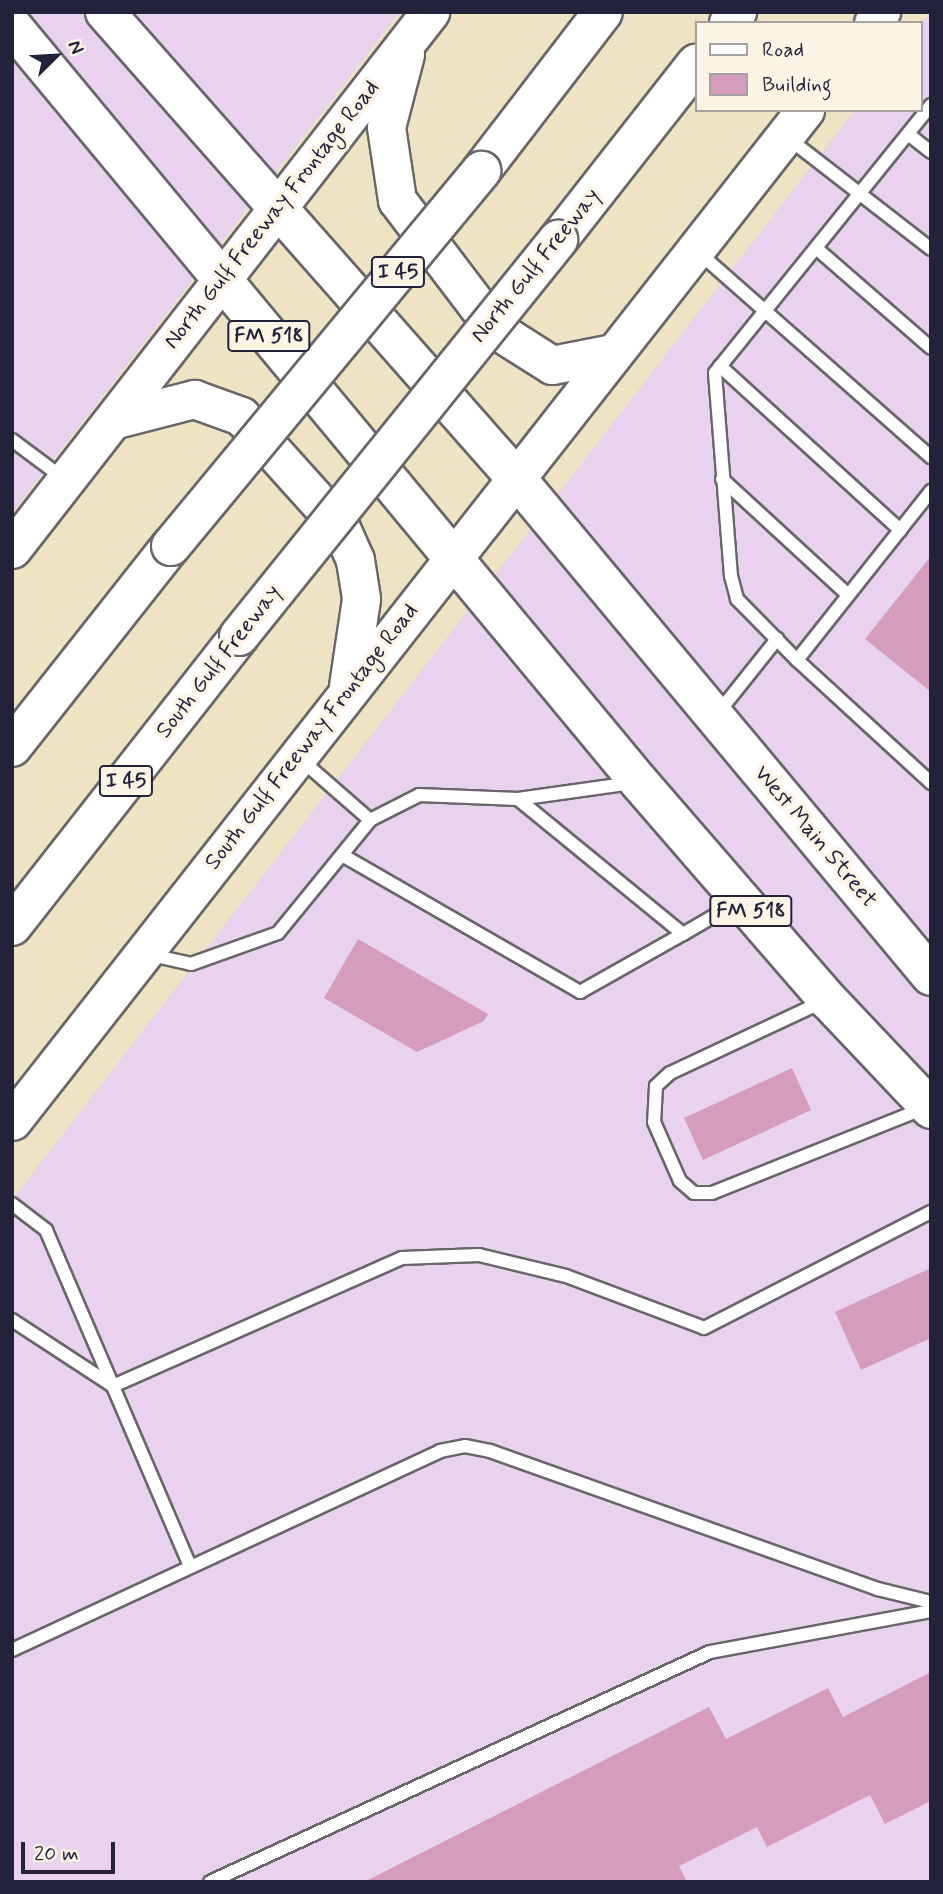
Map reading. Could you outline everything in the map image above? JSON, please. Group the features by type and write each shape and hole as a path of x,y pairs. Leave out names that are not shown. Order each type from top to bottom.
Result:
{"main road":[{"name":"I 45","path":"12,747 171,546 481,171 603,12"},
{"name":"West Main Street","path":"116,19 270,201 516,478 930,972"},
{"name":"North Gulf Freeway Frontage Road","path":"116,419 221,279 270,201 422,19"},
{"path":"422,19 386,127 397,200 495,329 552,365 612,353 795,123"},
{"name":"FM 518","path":"13,28 639,782 828,1000 930,1107"},
{"name":"North Gulf Freeway","path":"374,465 558,240 694,67"},
{"name":"South Gulf Freeway Frontage Road","path":"12,1121 612,353"},
{"path":"12,549 116,419 194,399 241,416 340,526 355,560 360,599 347,691"},
{"name":"South Gulf Freeway","path":"12,926 374,465"}],"lane":[{"path":"931,105 715,373 731,576 737,599 797,660 931,783"},
{"path":"795,123 860,193 931,250"},
{"path":"908,134 931,152"},
{"path":"694,248 931,457"},
{"path":"816,248 931,348"},
{"path":"720,366 900,530"},
{"path":"15,448 67,481"},
{"path":"722,479 848,595"},
{"path":"797,660 931,491"},
{"path":"707,707 777,639"},
{"path":"296,756 370,820"},
{"path":"143,953 191,964 278,933 370,820 419,795 518,799 639,782"},
{"path":"518,799 683,934"},
{"path":"342,855 580,992 741,900"},
{"path":"828,1000 670,1073 656,1086 654,1122 680,1181 695,1193 712,1193 930,1107"},
{"path":"12,1204 46,1230 190,1566"},
{"path":"113,1386 402,1258 479,1255 566,1276 704,1328 931,1212"},
{"path":"12,1320 113,1386"},
{"path":"12,1650 440,1451 465,1446 490,1451 855,1581 931,1602"},
{"path":"210,1882 709,1652 931,1611"}],"shaded area":[{"path":"12,12 400,12 12,513"},
{"path":"931,12 931,1882 12,1882 12,1200 853,112 922,112 922,23"}],"building":[{"path":"931,556 931,692 865,639"},
{"path":"358,939 488,1014 484,1021 417,1052 324,998"},
{"path":"792,1068 811,1110 703,1160 684,1118"},
{"path":"931,1268 931,1338 861,1370 835,1312"},
{"path":"931,1672 931,1801 885,1824 870,1795 767,1847 757,1827 679,1866 687,1882 364,1882 709,1707 726,1739 828,1688 843,1717"}]}
